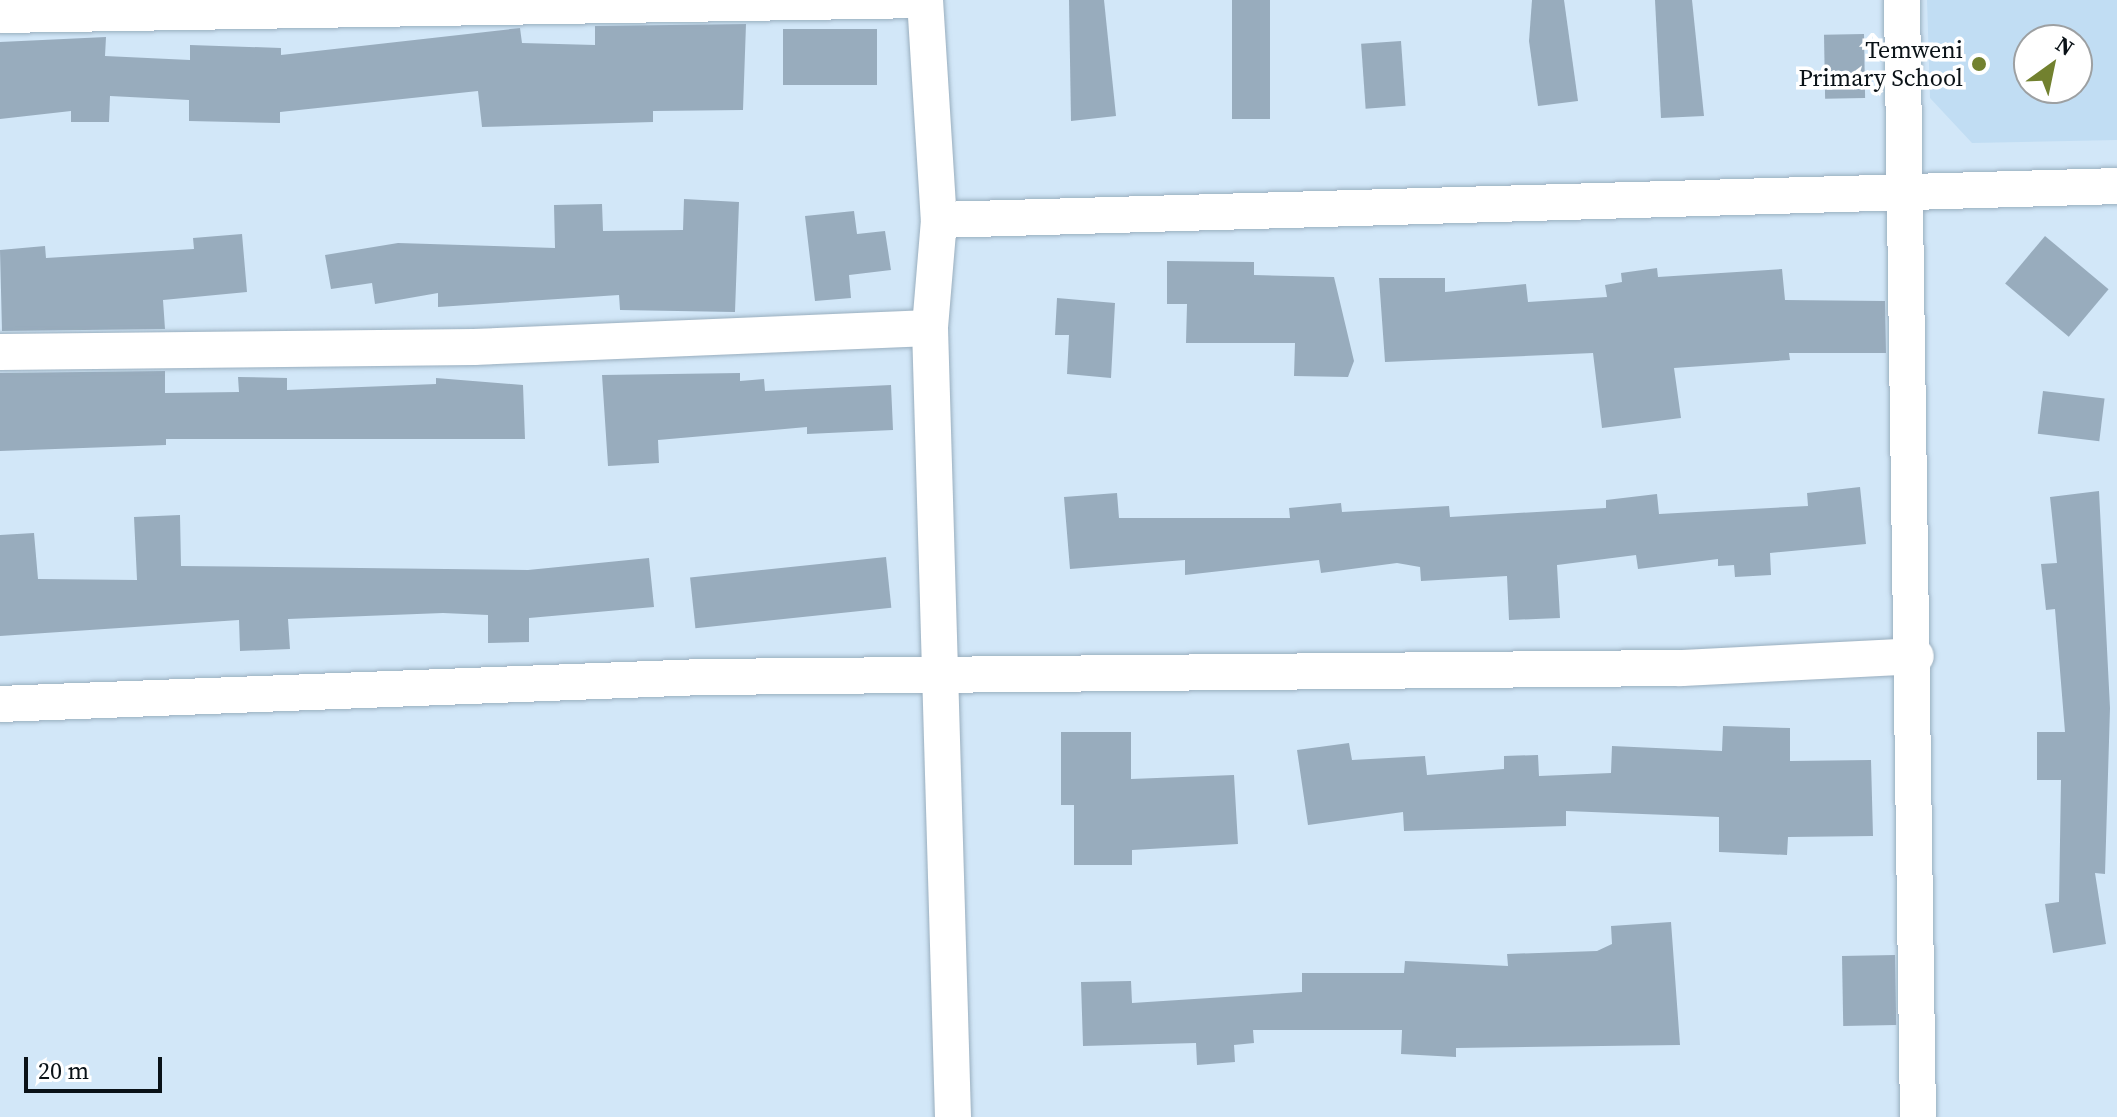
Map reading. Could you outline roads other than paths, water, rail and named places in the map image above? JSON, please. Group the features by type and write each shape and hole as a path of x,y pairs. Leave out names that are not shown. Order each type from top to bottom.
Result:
{"street":[{"path":"0,15 925,0 939,220 930,328 953,1117"},
{"path":"1902,0 1916,656 1918,1117"},
{"path":"939,220 1907,189 2117,186"},
{"path":"0,352 474,347 930,328"},
{"path":"0,704 938,674 1681,668 1916,656"}],"place":[{"name":"Temweni Primary School","path":"1979,64"}]}
